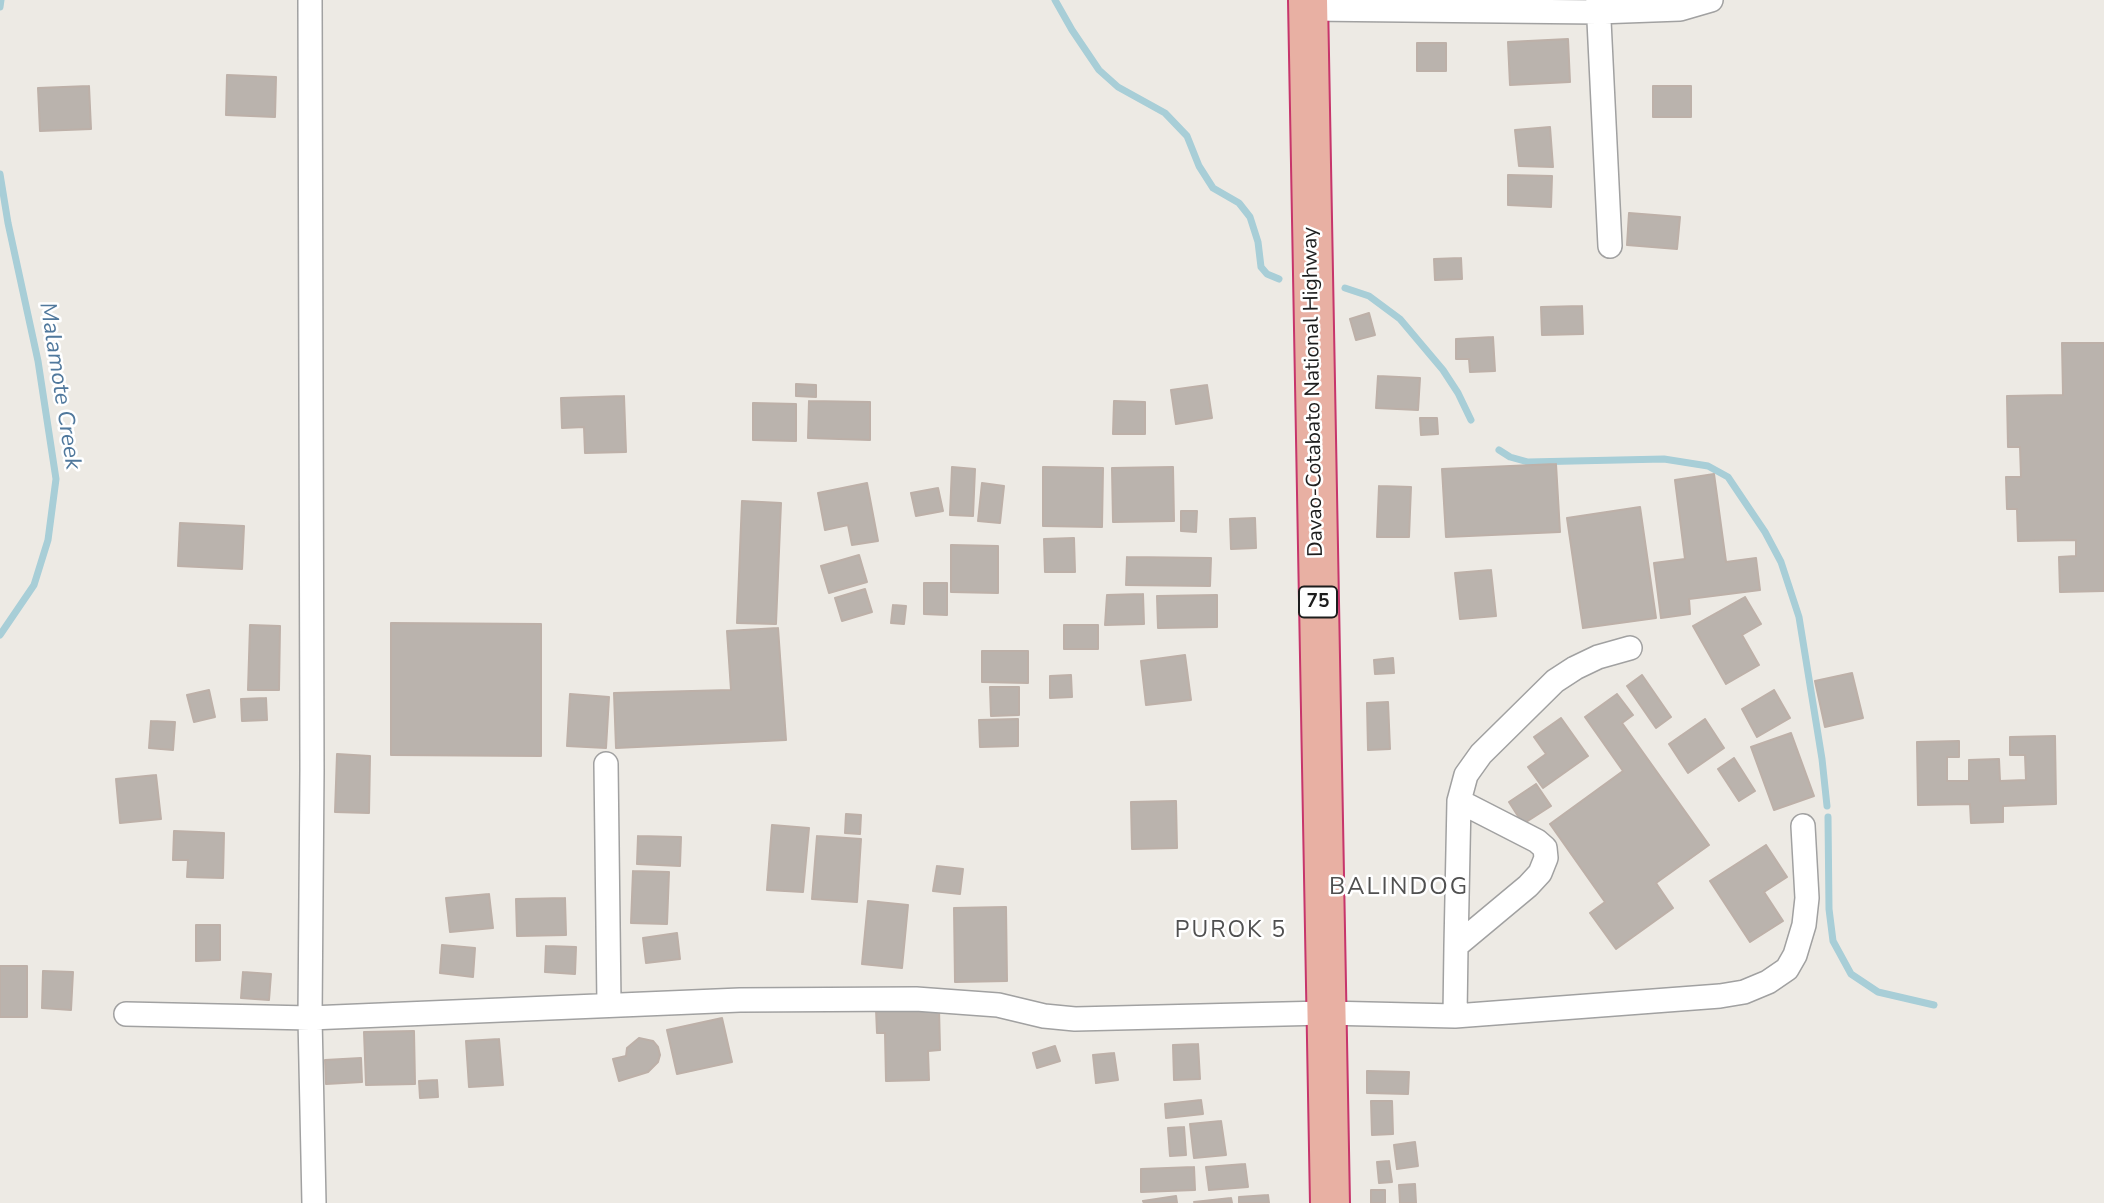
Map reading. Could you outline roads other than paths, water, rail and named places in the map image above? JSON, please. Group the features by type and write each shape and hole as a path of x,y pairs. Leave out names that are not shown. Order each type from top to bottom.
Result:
{"highway":[{"name":"Davao-Cotabato National Highway","path":"1308,4 1330,1203"}],"street":[{"path":"310,0 310,1018 314,1203"},
{"path":"1308,4 1680,9 1711,0"},
{"path":"1598,6 1610,246"},
{"path":"1455,1016 1459,800 1466,775 1481,754 1555,681 1598,657 1630,648"},
{"path":"606,764 609,1004"},
{"path":"1456,946 1528,886 1540,873 1546,858 1545,848 1536,841 1459,800"},
{"path":"126,1014 310,1018 740,1000 940,1000 998,1005 1044,1016 1075,1019 1325,1013 1455,1016 1720,996 1744,992 1768,982 1787,969 1795,955 1804,925 1807,898 1803,826"}],"waterway":[{"name":"Malamote Creek","path":"0,7 1,0"},
{"path":"1055,0 1099,70 1118,87 1165,113 1187,136 1199,166 1213,188 1239,203 1250,217 1258,242 1261,267 1267,274 1279,279"},
{"name":"Malamote Creek","path":"0,174 38,361 56,479 48,540 34,585 0,635"},
{"path":"1345,288 1369,296 1400,319 1443,370 1471,420"},
{"path":"1499,450 1510,457 1528,462 1664,459 1708,466 1728,477 1765,532 1781,562 1799,617 1827,806"},
{"path":"1828,817 1829,909 1833,941 1851,974 1878,992 1934,1005"}],"district":[{"name":"BALINDOG","path":"1399,888"},
{"name":"PUROK 5","path":"1231,931"}]}
